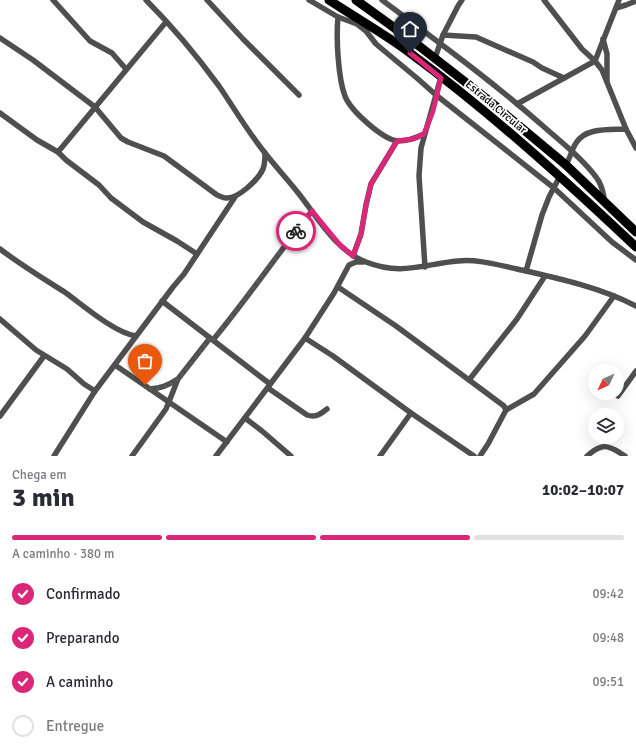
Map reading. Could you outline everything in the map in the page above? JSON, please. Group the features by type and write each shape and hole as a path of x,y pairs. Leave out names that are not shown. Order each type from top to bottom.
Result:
{"main road":[{"name":"Estrada Circular","path":"329,0 410,53 481,109 560,176 636,247"},
{"name":"Estrada Circular","path":"356,0 435,58 487,99 566,165 636,232"}],"street":[{"path":"53,0 90,41 112,53 126,69"},
{"path":"147,0 204,67 265,153 340,245 353,256 365,262 389,269 426,267 458,261 484,262 589,287 636,306"},
{"path":"207,0 243,39 299,95"},
{"path":"310,0 338,18 357,24 366,31 376,44 436,96 554,188 612,242 636,260"},
{"path":"382,0 441,43 517,104 572,152 596,177 603,190 605,202"},
{"path":"435,58 443,35 462,0"},
{"path":"544,0 582,48 595,61 607,82 626,129 636,147"},
{"path":"517,104 595,61 619,0"},
{"path":"616,8 635,3"},
{"path":"338,18 338,45 342,88 351,106 370,125 389,138 397,141 413,139 424,134"},
{"path":"58,152 166,22"},
{"path":"443,35 476,37 533,62 542,68 564,78"},
{"path":"0,38 33,60 95,107 121,138 164,156 217,195 227,198 235,197"},
{"path":"603,39 607,54 607,82"},
{"path":"426,267 419,176 421,148 441,78"},
{"path":"524,110 526,100"},
{"path":"0,113 37,140 58,152 66,160 99,185 111,198 143,222 197,254"},
{"path":"566,165 576,143 590,132 626,129"},
{"path":"413,139 421,148"},
{"path":"353,256 361,234 371,184 397,141"},
{"path":"54,456 95,390 184,274 235,197 256,180 262,169 265,153"},
{"path":"262,169 274,163"},
{"path":"526,271 542,215 549,196 560,176"},
{"path":"150,389 162,388 170,385 178,378 237,310 290,238 312,211"},
{"path":"0,249 86,309 125,333 136,336"},
{"path":"216,456 305,338 338,287 350,265 356,262 365,262"},
{"path":"470,380 545,276"},
{"path":"338,287 396,326 470,380 504,406 506,410"},
{"path":"480,456 506,410 534,394 585,336 614,296"},
{"path":"162,301 307,415 316,416 327,409"},
{"path":"0,319 44,356 67,369 84,384 95,390"},
{"path":"305,338 351,368 474,456"},
{"path":"0,416 44,356"},
{"path":"115,365 227,442"},
{"path":"624,388 636,371"},
{"path":"132,456 170,403 173,388 178,378"},
{"path":"380,456 412,413"},
{"path":"245,418 291,456"},
{"path":"587,456 596,448 602,446 614,449 625,456"}],"way so far":[{"path":"145,385 150,389 162,388 170,385 178,378 210,338 213,340 228,323 296,231"}],"route":[{"path":"296,231 312,211 340,245 353,256 361,234 366,205 374,178 397,141 413,139 424,134 433,111 441,78 410,53"}]}
